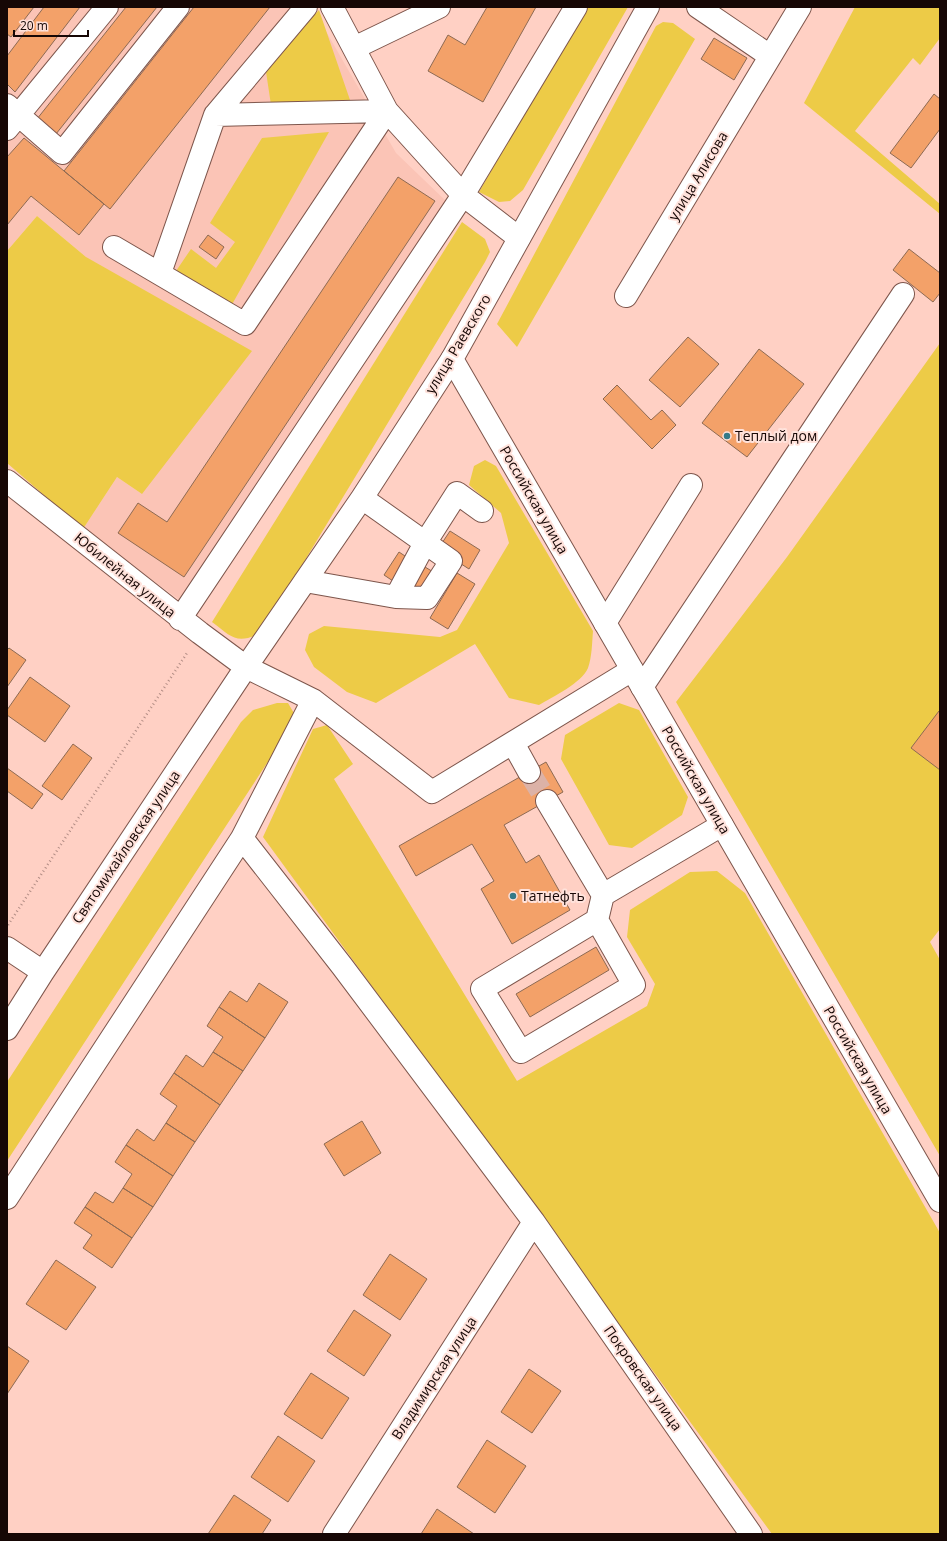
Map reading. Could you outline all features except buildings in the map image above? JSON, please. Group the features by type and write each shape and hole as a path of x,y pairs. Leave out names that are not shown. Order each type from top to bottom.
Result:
{"street":[{"path":"107,7 11,116 62,153 178,7"},
{"path":"160,273 215,115 306,7"},
{"path":"332,7 387,111 462,195 519,238"},
{"path":"354,48 440,7"},
{"path":"180,619 462,195 576,7"},
{"name":"улица Раевского","path":"246,667 362,498 452,359 648,7"},
{"path":"698,7 770,56"},
{"name":"улица Алисова","path":"626,296 800,7"},
{"path":"215,115 387,111"},
{"path":"114,247 245,324 387,111"},
{"path":"529,772 513,743 637,679 903,294"},
{"name":"Российская улица","path":"452,359 940,1201"},
{"name":"Юбилейная улица","path":"7,480 180,619 246,667 313,700 432,792 513,743"},
{"path":"605,623 691,485"},
{"path":"396,597 425,543 457,494 482,511"},
{"path":"305,581 396,597 427,598 451,561 362,498"},
{"name":"Святомихайловская улица","path":"7,1029 43,972 246,667"},
{"path":"7,1198 242,838 313,700"},
{"path":"547,801 603,895 597,920 634,985 520,1052 482,989 597,920"},
{"path":"603,895 722,825"},
{"name":"Покровская улица","path":"242,838 342,966 534,1222 751,1534"},
{"path":"7,948 43,972"},
{"name":"Владимирская улица","path":"334,1534 534,1222"}],"shaded area":[{"path":"7,7 312,7 396,153 447,202 181,601 83,529 117,477 142,494 86,257 37,216 7,251"},
{"path":"585,7 628,7 523,190 510,201 499,202 479,192"},
{"path":"855,7 940,7 940,38 920,65 913,58 855,131 940,204 940,214 804,103"},
{"path":"319,10 350,100 271,105 265,65"},
{"path":"663,22 673,23 695,39 517,347 497,324 656,26"},
{"path":"329,132 230,308 176,271 191,249 216,268 235,242 210,223 262,138"},
{"path":"37,216 86,257 252,351 142,494 117,477 83,529 7,463 7,251"},
{"path":"462,222 485,239 490,252 485,262 261,633 253,637 240,639 235,638 212,622"},
{"path":"940,343 940,929 930,942 940,960 940,1156 676,702 787,557"},
{"path":"485,460 496,466 593,631 592,650 585,674 566,689 539,705 509,698 475,644 376,703 347,692 314,667 305,650 309,634 324,626 440,637 457,630 509,543 501,513 469,485 474,466"},
{"path":"277,703 288,703 295,715 288,731 7,1161 7,1082 241,722 253,710"},
{"path":"619,703 639,710 688,797 682,815 632,848 609,845 561,759 565,735"},
{"path":"327,725 353,764 334,779 517,1081 647,1006 655,984 627,937 630,910 690,872 717,871 745,893 940,1233 940,1534 772,1534 263,837 313,729"}],"tunnel":[{"path":"529,772 547,801"}],"place":[{"name":"Теплый дом","path":"727,436"},
{"name":"Татнефть","path":"513,896"}]}
